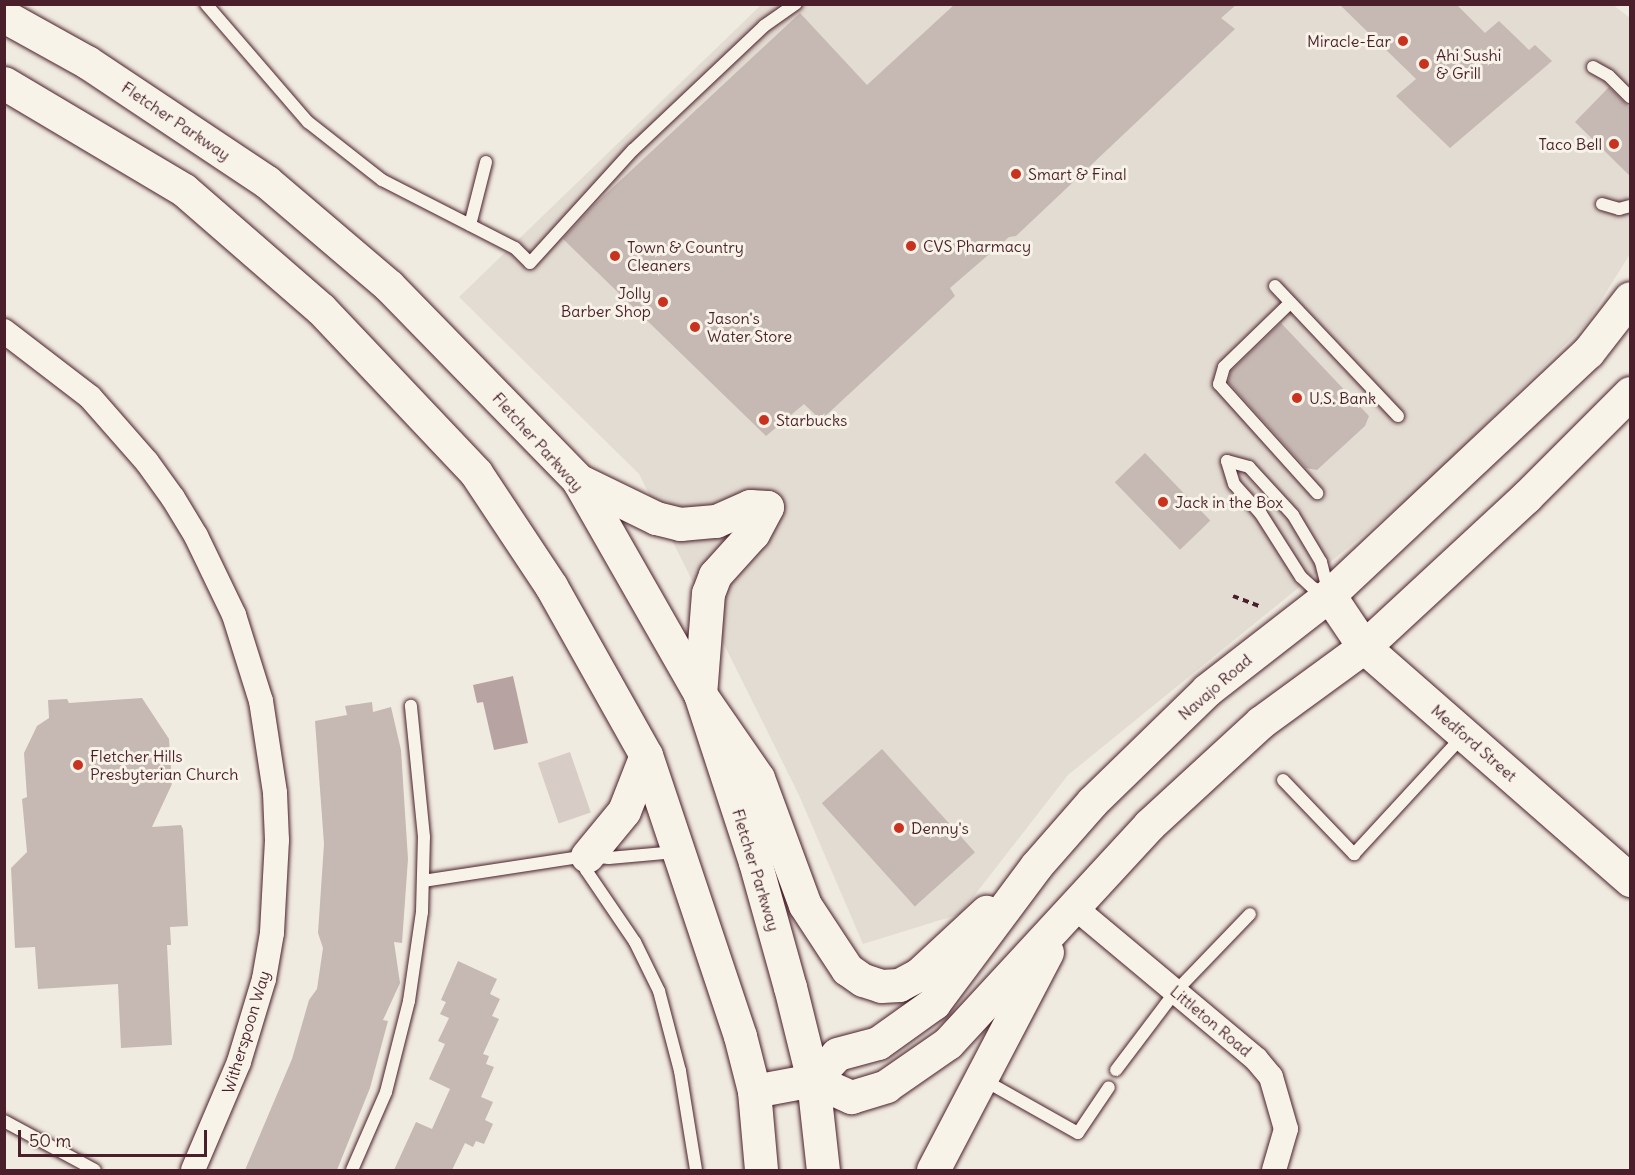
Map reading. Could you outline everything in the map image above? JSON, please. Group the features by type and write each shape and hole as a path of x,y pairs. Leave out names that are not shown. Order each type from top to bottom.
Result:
{"main road":[{"name":"Fletcher Parkway","path":"4,16 87,62 267,182 389,286 578,480 700,694 755,862 813,1080 823,1170"},
{"path":"4,83 184,190 321,309 476,473 551,586 646,755 740,1036 754,1091 761,1170"},
{"name":"Navajo Road","path":"813,1080 837,1054 878,1043 934,1003 1036,866 1092,802 1207,690 1329,595 1588,352 1630,298"},
{"path":"754,1091 813,1080 850,1097 886,1086 948,1043 1149,825 1261,722 1364,647 1526,497 1630,393"},
{"path":"578,480 656,518 680,525 716,521 750,506 767,507 753,533 715,574 708,592 700,694 759,778 805,904 836,955 863,980 880,986 899,985 918,975 1036,866"},
{"name":"Medford Street","path":"1329,595 1364,647 1630,880"},
{"path":"587,855 624,811 646,755"},
{"path":"933,1170 962,1108 981,1079 1073,906"}],"street":[{"name":"Witherspoon Way","path":"4,331 90,397 147,462 201,545 234,615 261,701 276,817 272,933 264,979 239,1062 193,1170"},
{"name":"Littleton Road","path":"1073,906 1256,1059 1271,1077 1286,1129 1274,1170"}],"lane":[{"path":"206,4 308,122 382,180 515,248 530,263 633,150 764,26 796,4"},
{"path":"1593,67 1609,76 1630,97"},
{"path":"470,225 486,162"},
{"path":"1602,204 1618,209 1630,206"},
{"path":"1275,286 1398,416"},
{"path":"1290,303 1224,367 1219,384 1317,493"},
{"path":"1227,461 1249,467 1293,515 1321,562 1329,595 1313,588 1301,577 1262,514 1234,484 1227,461"},
{"path":"352,1170 386,1092 409,1001 423,881 424,837 411,706"},
{"path":"1283,780 1354,854 1464,735"},
{"path":"423,881 587,855 609,858 677,851"},
{"path":"587,855 586,870 636,942 659,991 680,1071 696,1170"},
{"path":"1116,1070 1175,992 1250,914"},
{"path":"981,1079 1078,1133 1109,1087"},
{"path":"4,1121 95,1170"}],"path":[{"path":"1233,596 1262,607"}],"shaded area":[{"path":"1612,4 1630,18 1630,254 1587,323 1420,489 1068,775 960,914 863,944 798,793 639,474 459,297 761,5"},
{"path":"513,676 528,743 494,750 483,702 477,703 473,685"},
{"path":"570,752 591,813 559,824 538,763"}],"building":[{"path":"955,4 1237,4 1221,18 1235,29 1016,236 1009,237 950,288 955,296 821,420 804,404 766,436 563,239 593,206 800,13 867,85"},
{"path":"1339,4 1456,4 1485,33 1499,21 1529,50 1535,45 1552,61 1450,148 1396,96 1416,79"},
{"name":"Taco Bell","path":"1609,87 1630,108 1630,176 1575,122"},
{"name":"U.S. Bank","path":"1281,323 1369,416 1365,426 1317,470 1306,468 1228,382 1231,371"},
{"name":"Jack in the Box","path":"1145,453 1210,521 1180,550 1115,482"},
{"path":"142,698 169,739 172,784 152,827 181,825 183,829 188,926 170,927 171,945 167,945 172,1045 121,1048 118,984 38,989 35,947 15,948 11,868 27,852 22,799 27,797 24,753 37,726 49,718 48,700 67,699 69,703"},
{"path":"372,702 373,712 391,707 401,750 408,859 402,943 394,942 400,983 383,1020 388,1021 370,1088 337,1170 245,1170 292,1059 309,1000 317,989 323,948 318,933 324,844 315,721 347,715 345,706"},
{"name":"Denny's","path":"882,749 975,852 915,906 822,803"},
{"path":"458,961 497,979 490,994 500,999 492,1016 499,1019 483,1054 489,1056 486,1064 494,1067 481,1097 493,1102 485,1120 493,1124 484,1144 476,1141 473,1147 465,1143 452,1170 394,1170 416,1122 432,1129 450,1089 429,1079 445,1044 438,1041 449,1018 440,1014 446,1002 441,1000"}],"place":[{"name":"Miracle-Ear","path":"1403,41"},
{"name":"Ahi Sushi & Grill","path":"1424,64"},
{"name":"Taco Bell","path":"1614,144"},
{"name":"Smart & Final","path":"1016,174"},
{"name":"CVS Pharmacy","path":"911,246"},
{"name":"Town & Country Cleaners","path":"615,256"},
{"name":"Jolly Barber Shop","path":"663,302"},
{"name":"Jason's Water Store","path":"695,327"},
{"name":"U.S. Bank","path":"1297,398"},
{"name":"Starbucks","path":"764,420"},
{"name":"Jack in the Box","path":"1163,502"},
{"name":"Fletcher Hills Presbyterian Church","path":"78,765"},
{"name":"Denny's","path":"899,828"}]}
